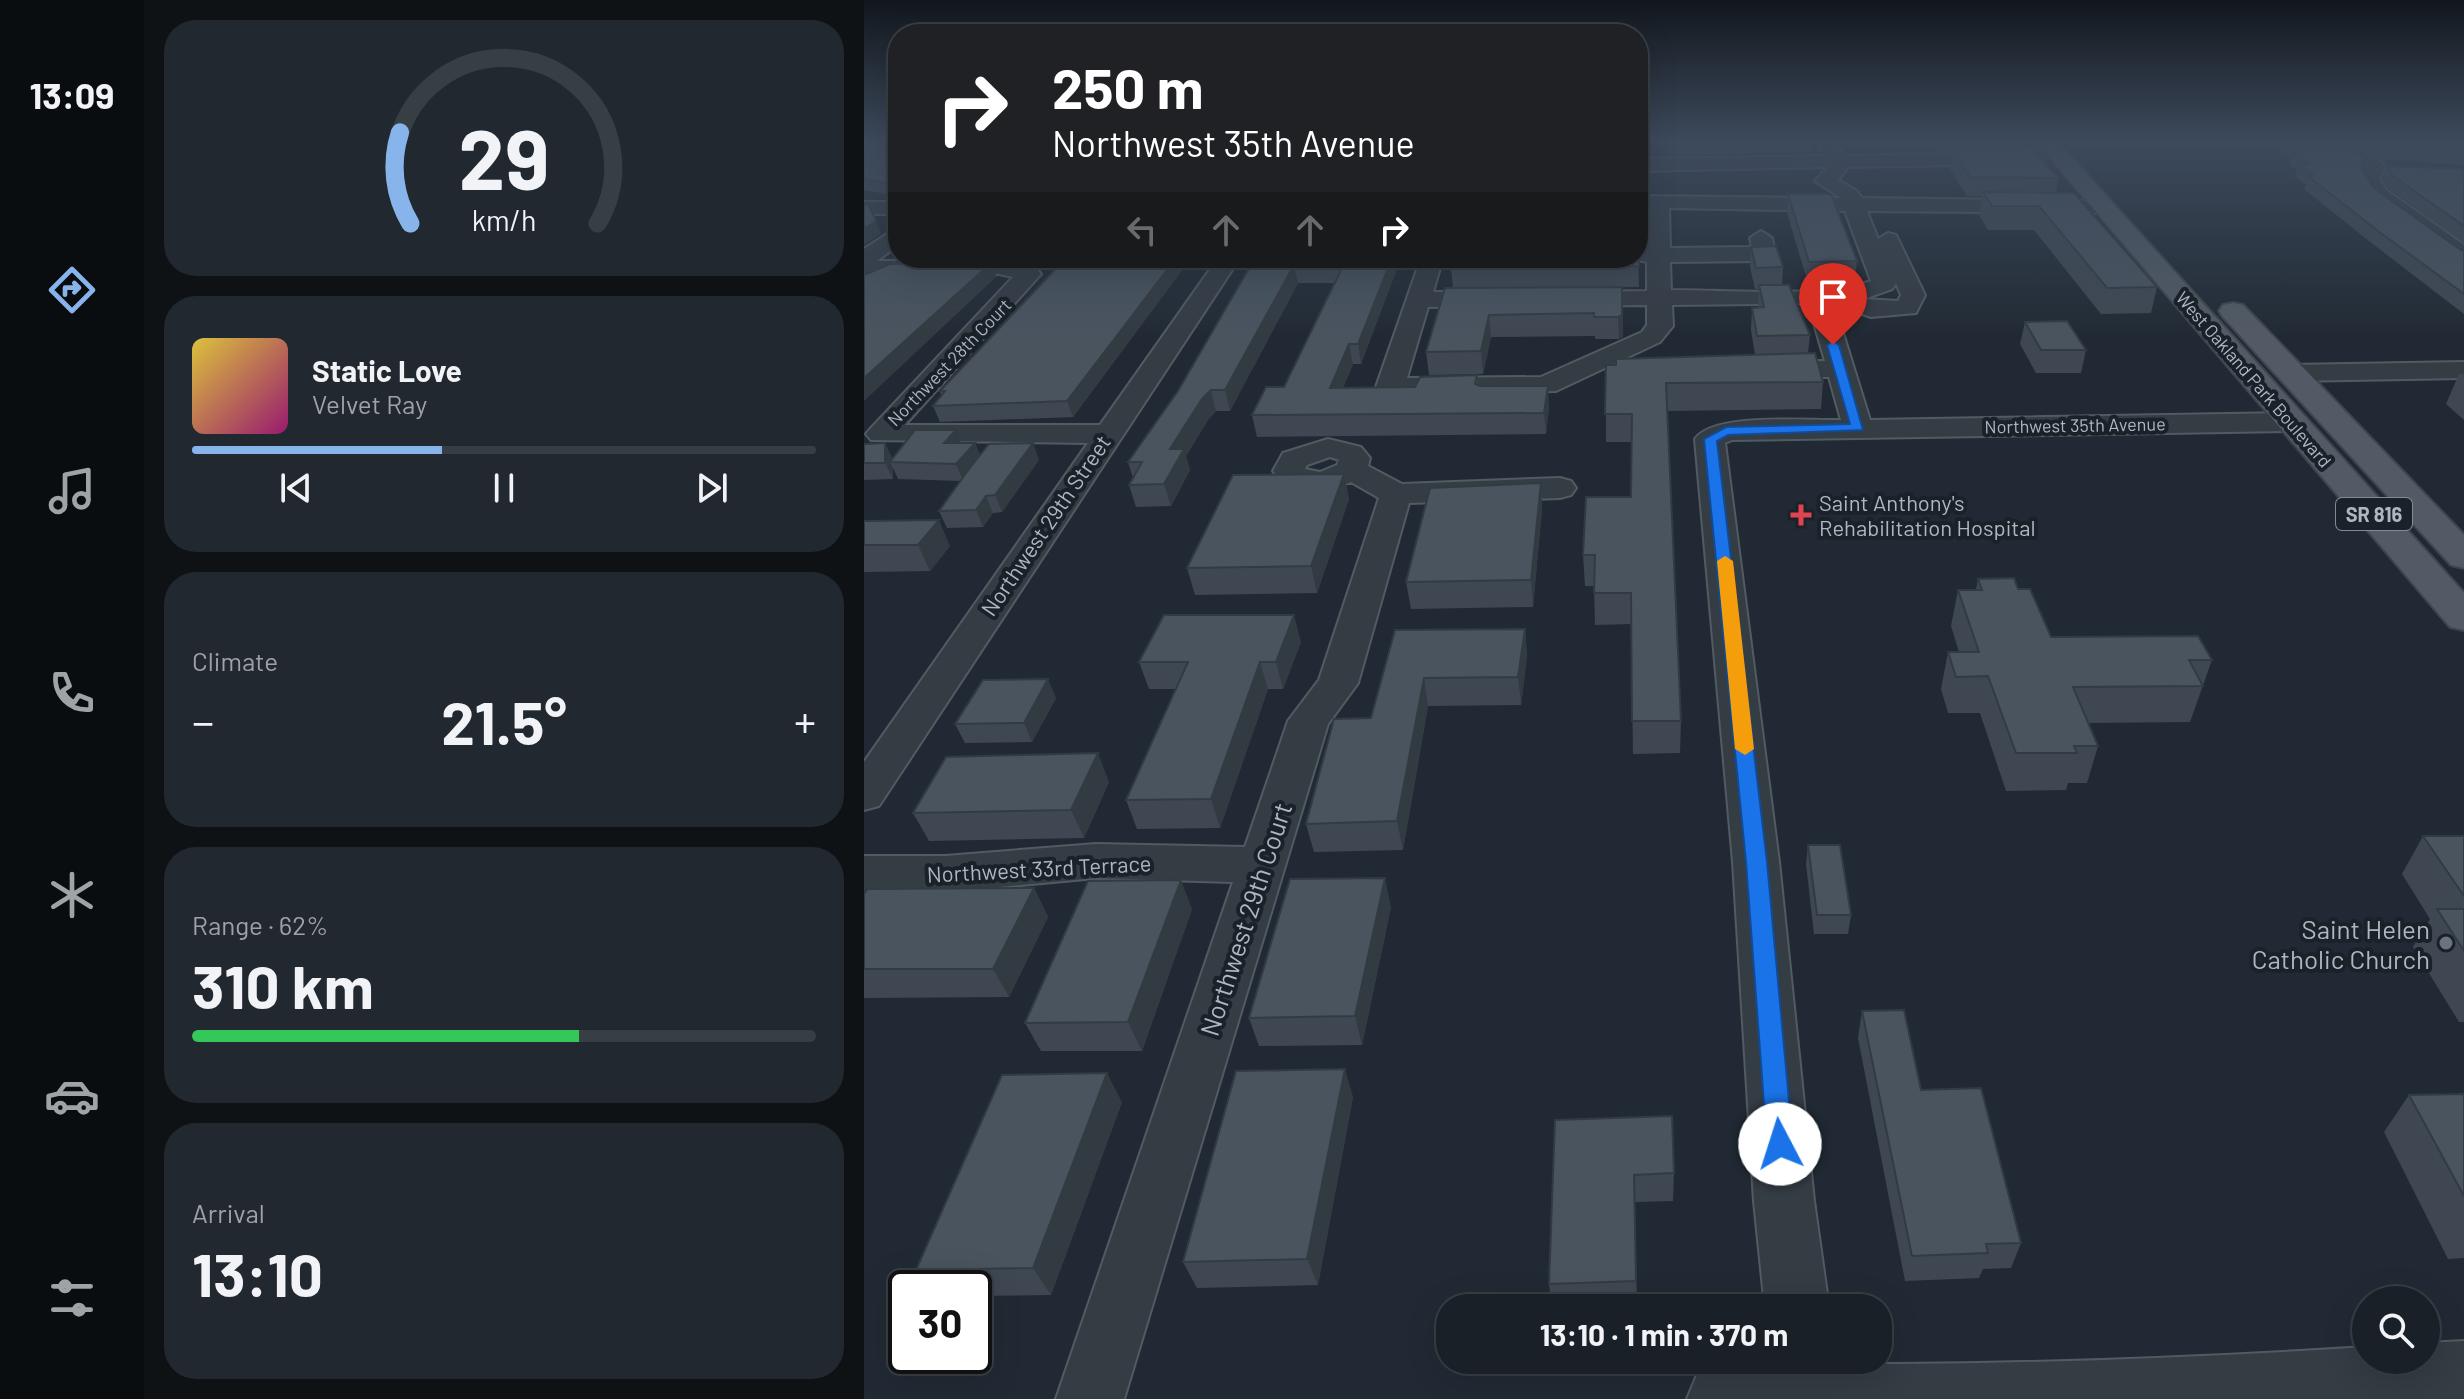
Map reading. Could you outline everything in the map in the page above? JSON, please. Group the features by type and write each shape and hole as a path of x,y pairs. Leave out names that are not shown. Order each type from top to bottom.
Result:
{"main road":[{"name":"West Oakland Park Boulevard","path":"2103,205 2464,618"},
{"path":"2118,205 2140,211"},
{"name":"West Oakland Park Boulevard","path":"2196,272 2464,557"},
{"path":"2225,346 2291,373"}],"street":[{"path":"1858,205 1913,295"},
{"path":"1865,205 1884,284 1887,289 1913,295"},
{"path":"1429,268 1390,387 1546,385 1651,337 1660,326 1662,298 1650,255 1648,213 1865,214 1991,205"},
{"path":"2394,205 2464,256"},
{"path":"864,208 888,208"},
{"path":"1650,255 1764,254 1761,238"},
{"path":"864,260 888,242"},
{"name":"Northwest 28th Court","path":"864,268 1015,268 1029,274 1017,291 872,434"},
{"name":"Northwest 29th Street","path":"864,795 1222,268"},
{"path":"1824,308 1884,284"},
{"path":"1418,300 1662,298 1897,311 1907,308 1913,295"},
{"path":"1824,308 1858,428"},
{"path":"1737,369 1840,369"},
{"path":"2291,373 2464,370"},
{"name":"Northwest 35th Avenue","path":"1795,1294 1784,1201 1756,862 1710,439 1726,431 2293,422"},
{"path":"872,434 1108,434"},
{"path":"1351,470 1396,494 1560,488"},
{"name":"Northwest 29th Court","path":"1090,1399 1308,721 1338,683 1396,494"},
{"name":"Northwest 33rd Terrace","path":"864,874 945,874 1096,861 1261,865"},
{"path":"1721,1399 1806,1383 1908,1397 2289,1385 2464,1374"}],"building":[{"path":"864,205 869,205 876,221 864,229"},
{"path":"1791,205 1835,205 1857,261 1809,262"},
{"path":"2085,205 2157,287 2107,288 2039,206 1992,206"},
{"path":"2345,205 2398,205 2464,251 2464,294"},
{"path":"2435,205 2464,205 2464,226"},
{"path":"1776,246 1783,267 1756,268 1751,247"},
{"path":"888,265 888,268 985,268 864,378 864,275"},
{"path":"1057,268 1168,268 1067,401 933,406 945,391 940,391"},
{"path":"1249,268 1292,268 1225,390 1211,390 1202,399 1170,449 1184,449 1164,484 1129,485 1142,462 1128,462 1178,391"},
{"path":"1342,268 1388,268 1358,344 1349,344 1330,388 1415,387 1420,377 1477,375 1475,384 1480,386 1548,386 1544,413 1252,415 1266,387 1284,387"},
{"path":"1759,285 1789,285 1810,335 1757,336 1752,308 1764,307"},
{"path":"1622,287 1622,315 1618,317 1594,317 1594,313 1489,315 1481,351 1426,352 1445,288"},
{"path":"2067,321 2086,350 2041,350 2025,322"},
{"path":"1815,353 1823,382 1666,383 1681,721 1632,721 1631,593 1594,593 1595,555 1583,555 1586,497 1631,497 1632,414 1605,414 1606,365 1616,365 1616,359"},
{"path":"915,430 956,430 944,443 975,443 956,464 890,462"},
{"path":"885,443 885,463 864,463 864,444"},
{"path":"1033,443 995,495 986,496 976,510 939,511 989,444"},
{"path":"1344,474 1311,566 1187,568 1233,475"},
{"path":"1541,483 1531,580 1406,582 1430,488"},
{"path":"939,520 918,545 864,545 864,521"},
{"path":"2014,578 2018,589 2030,589 2051,637 2198,636 2212,660 2189,660 2203,686 2073,687 2098,746 2074,746 2077,753 2016,753 1988,676 1956,677 1948,652 1979,652 1958,590 1982,590 1978,579"},
{"path":"1164,615 1294,615 1276,662 1260,662 1211,799 1126,800 1188,662 1139,662"},
{"path":"1525,629 1518,677 1424,678 1397,821 1306,824 1334,719 1371,718 1395,630"},
{"path":"1048,679 1024,723 955,724 983,680"},
{"path":"1098,753 1071,810 913,813 946,757"},
{"path":"2423,836 2464,836 2464,896"},
{"path":"1808,845 1840,845 1851,915 1817,915"},
{"path":"1385,878 1355,1016 1249,1018 1290,879"},
{"path":"1181,880 1128,1022 1025,1023 1088,881"},
{"path":"1034,888 993,969 864,969 864,894 867,889"},
{"path":"2437,909 2464,909 2464,951"},
{"path":"1904,1010 1921,1090 1981,1088 2021,1243 1986,1244 1988,1253 1912,1256 1862,1011"},
{"path":"1345,1069 1307,1259 1183,1262 1236,1071"},
{"path":"1107,1073 1033,1268 916,1270 1002,1075"},
{"path":"2464,1094 2464,1196 2409,1095"},
{"path":"1672,1116 1674,1173 1634,1175 1636,1281 1549,1284 1555,1120"}],"slow traffic":[{"path":"1725,561 1745,749"}],"place":[{"name":"Saint Anthony's Rehabilitation Hospital","path":"1801,515"},
{"name":"Saint Helen Catholic Church","path":"2446,943"}],"route":[{"path":"1780,1144 1756,862 1710,439 1726,431 1858,428 1833,345"}]}
